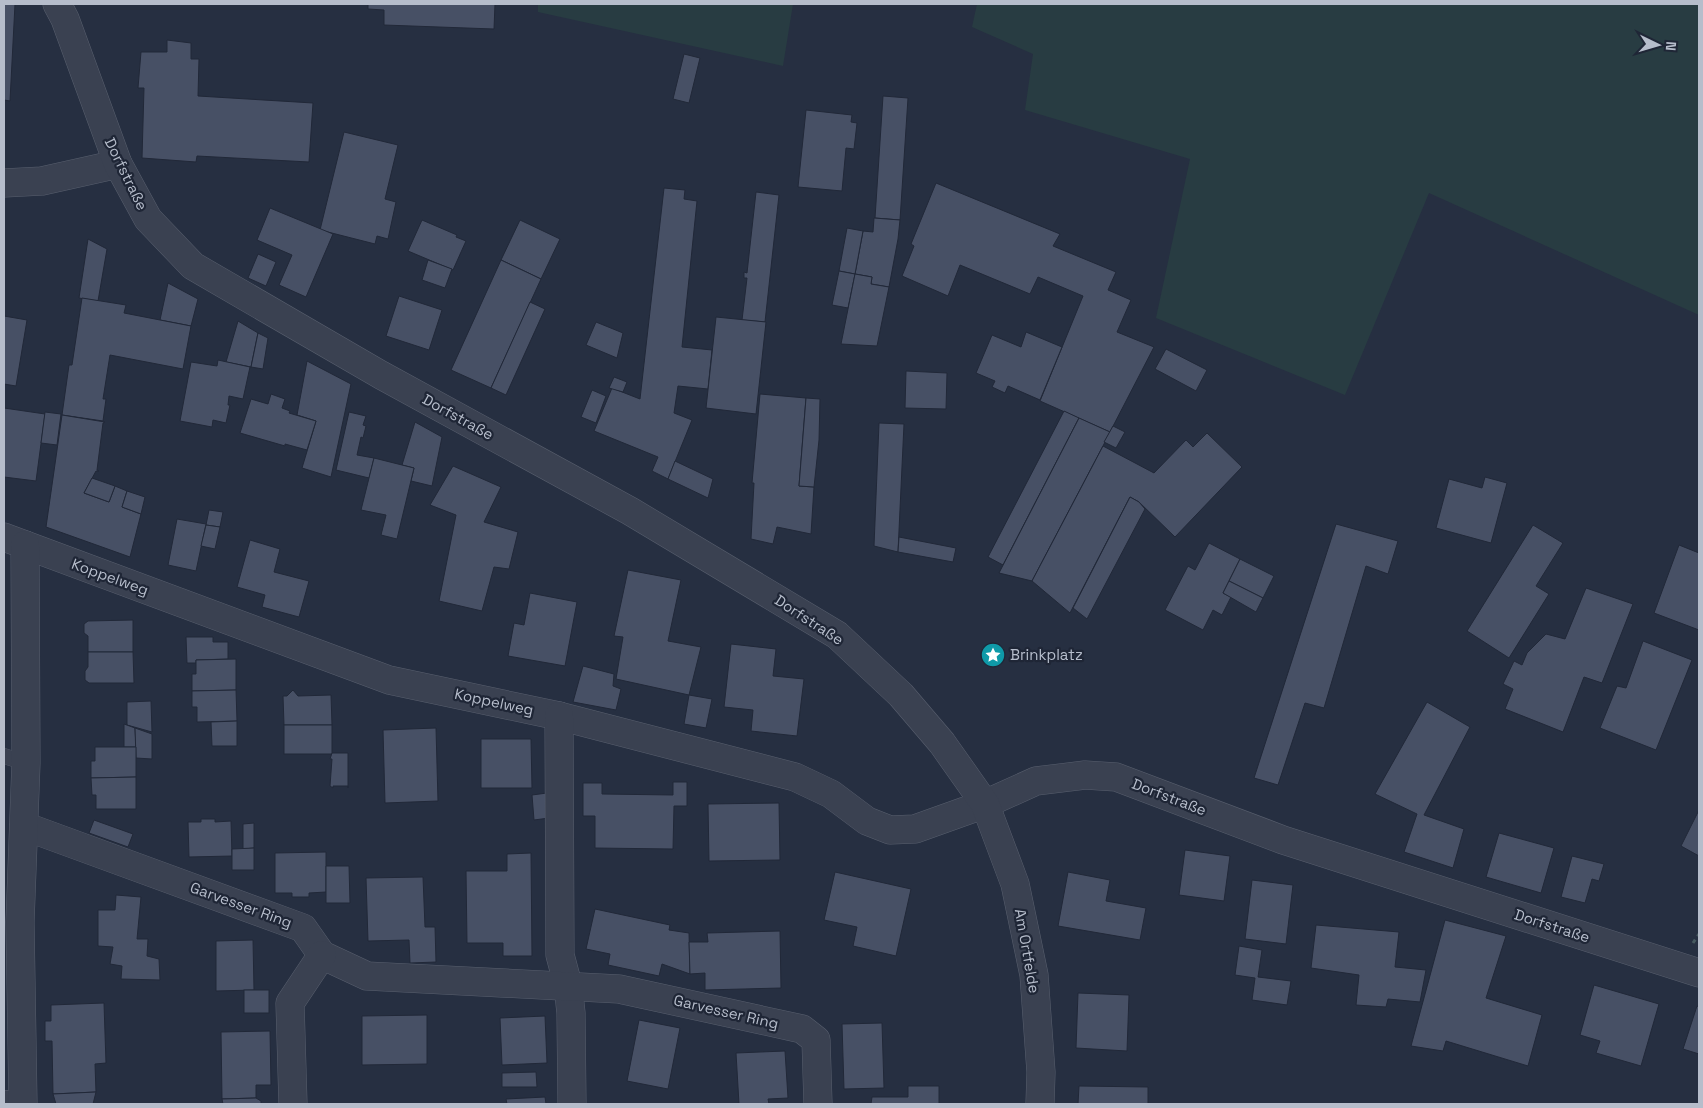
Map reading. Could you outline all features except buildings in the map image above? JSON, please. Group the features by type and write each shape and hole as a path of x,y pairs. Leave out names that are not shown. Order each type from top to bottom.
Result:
{"street":[{"name":"Dorfstraße","path":"58,4 118,164 148,219 193,266 381,375 630,511 837,635 901,695 942,743 985,804 1036,781 1085,775 1116,777 1283,840 1699,973"},
{"path":"4,184 42,181 118,164"},
{"path":"14,541 15,759 24,826 12,921 17,1100"},
{"name":"Koppelweg","path":"14,541 389,680 559,716 795,777 831,794 867,820 890,830 915,829 985,804"},
{"path":"559,716 560,955 568,985 571,1013 572,1104"},
{"name":"Am Ortfelde","path":"985,804 1015,884 1034,975 1041,1072 1040,1104"},
{"name":"Garvesser Ring","path":"24,826 303,928 322,955 368,976 619,988 802,1029 816,1040 818,1104"},
{"path":"292,1104 290,1003 322,955"}],"shaded area":[{"path":"538,4 793,4 783,66 538,12"},
{"path":"977,4 1699,4 1699,315 1429,193 1345,395 1156,318 1190,159 1025,110 1033,54 972,27"}],"place":[{"name":"Brinkplatz","path":"993,655"}]}
